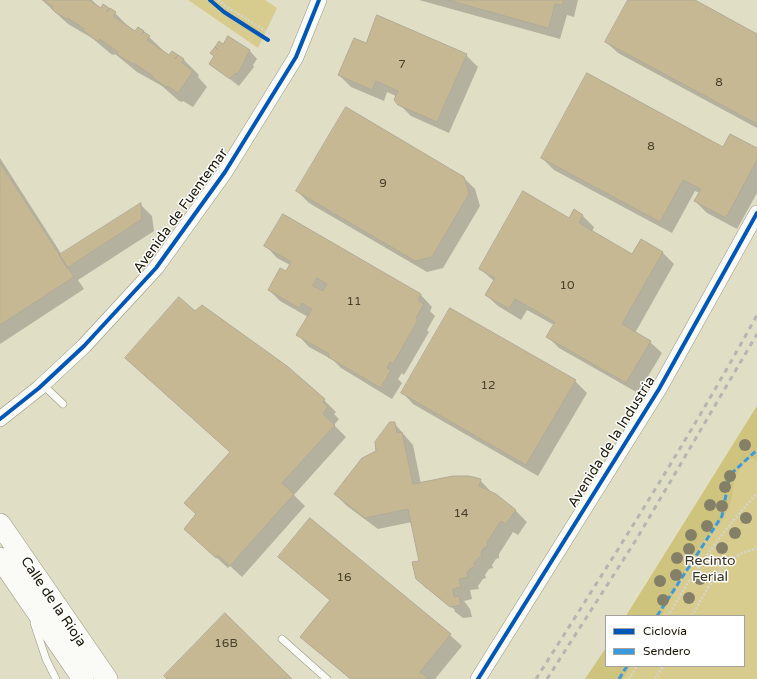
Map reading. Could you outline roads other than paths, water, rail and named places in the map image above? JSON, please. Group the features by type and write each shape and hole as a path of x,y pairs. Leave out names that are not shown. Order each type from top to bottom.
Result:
{"main road":[{"name":"Calle de la Rioja","path":"0,524 107,679"},
{"name":"Calle de la Rioja","path":"0,558 83,679"}],"street":[{"name":"Avenida de Fuentemar","path":"0,419 42,385 84,346 156,268 225,172 296,57 319,0"},
{"name":"Avenida de la Industria","path":"478,679 659,389 757,213"}],"lane":[{"path":"42,385 63,404"},
{"path":"23,592 46,659 56,679"},
{"path":"282,639 327,679"}],"railway":[{"path":"536,679 677,453 757,315"},
{"path":"547,679 636,540 757,334"}],"park label":[{"name":"Recinto Ferial","path":"710,570"}]}
